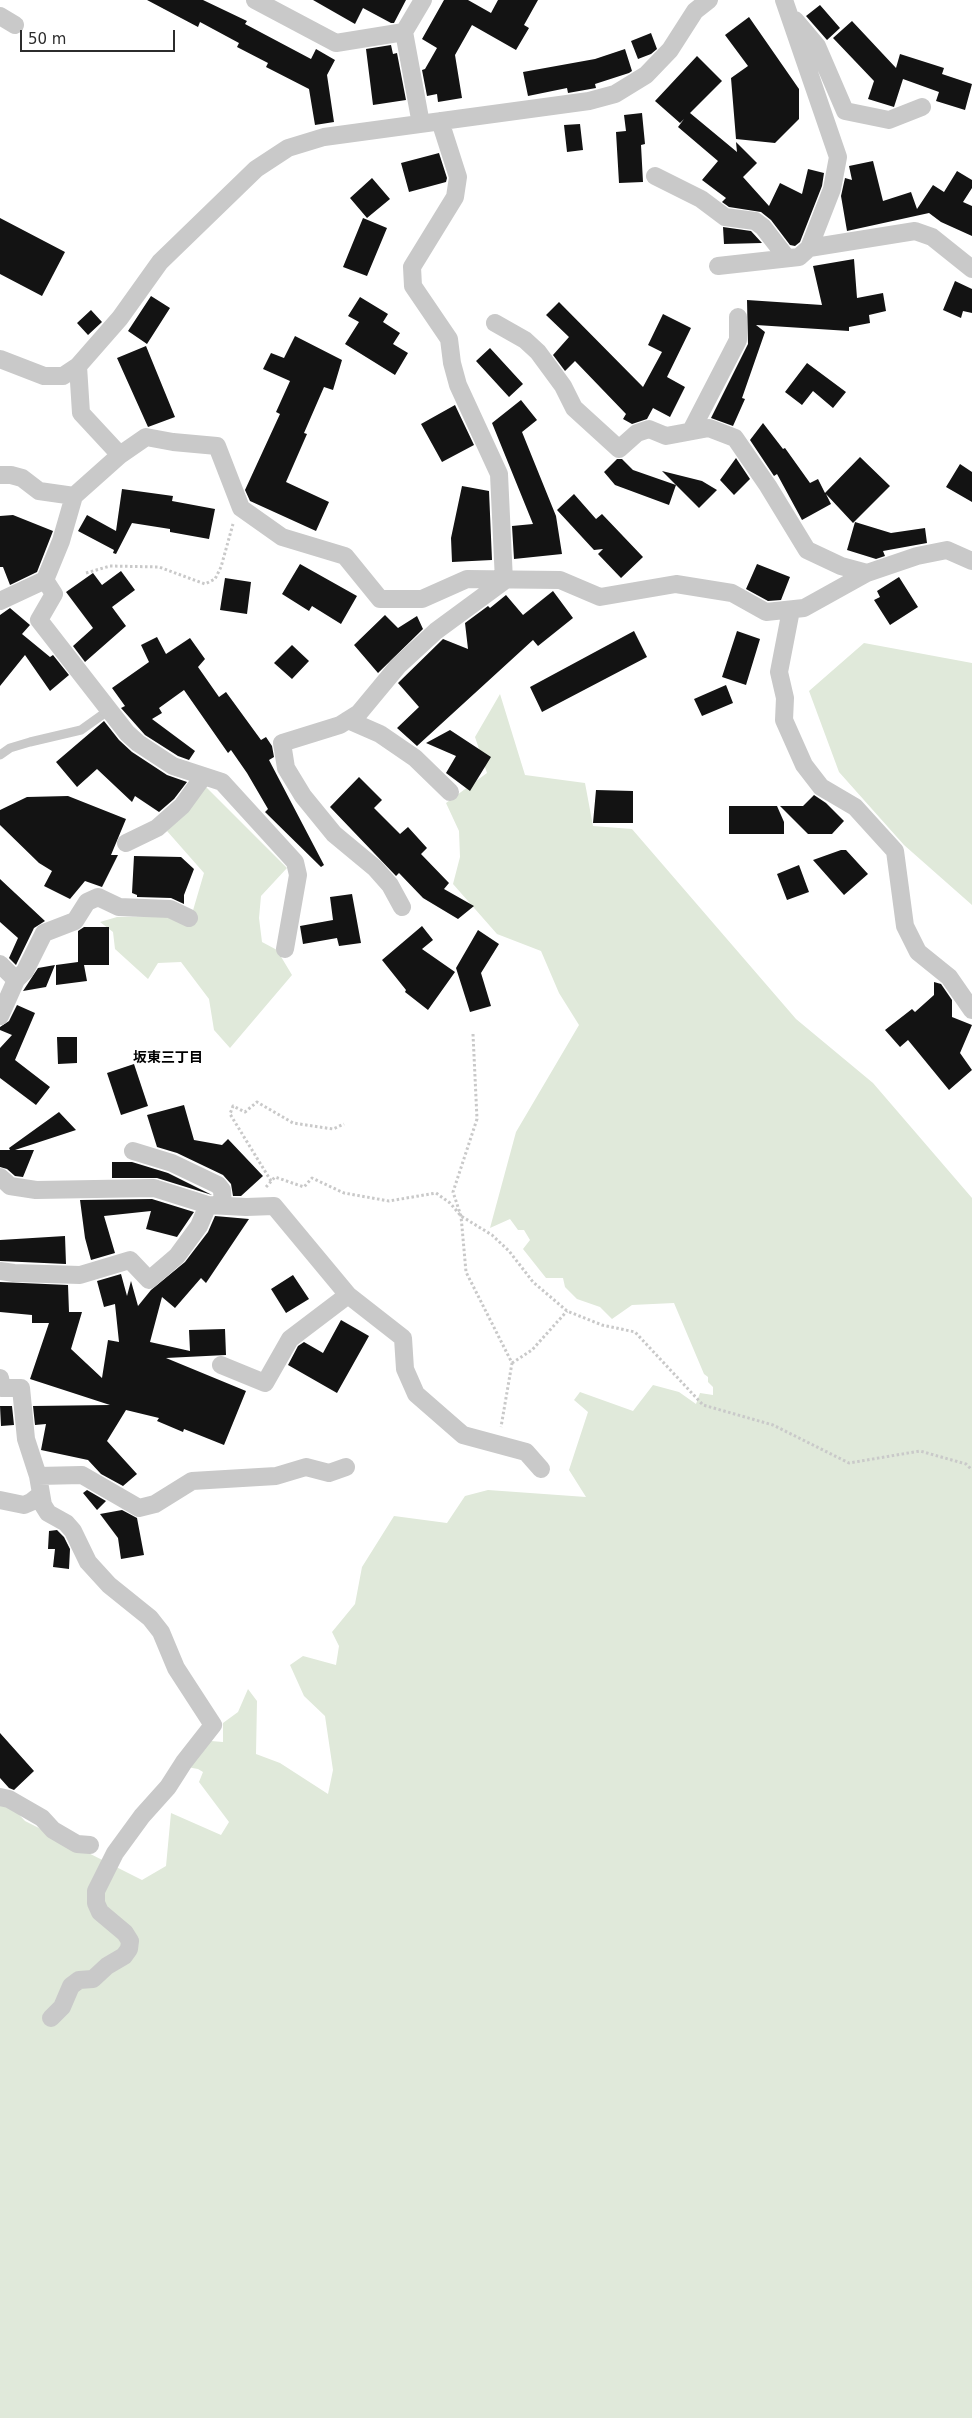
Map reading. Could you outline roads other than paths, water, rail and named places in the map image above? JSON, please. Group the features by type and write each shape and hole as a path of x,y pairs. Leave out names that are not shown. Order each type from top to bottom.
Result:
{"street":[{"path":"255,0 336,43 404,32"},
{"path":"421,124 404,32 423,0"},
{"path":"0,359 44,376 63,376 78,366 120,318 160,262 256,170 288,148 315,140 590,101 615,94 646,75 670,50 695,11 710,0"},
{"path":"786,5 817,46 845,111 889,120 922,107"},
{"path":"786,5 838,157 832,189 810,248"},
{"path":"440,121 458,177 455,196 412,267 413,286 449,339 452,363 458,385 499,474 504,580"},
{"path":"655,176 701,200 725,216 755,221 763,227 787,258"},
{"path":"718,266 799,256 810,248 915,231 932,237 972,269"},
{"path":"691,431 738,340 738,317"},
{"path":"495,323 525,340 538,352 563,386 574,408 619,449 637,433 648,429 666,436 709,428 734,438 768,486 807,550 841,566 867,573"},
{"path":"78,366 81,413 120,455"},
{"path":"0,601 45,580 61,540 74,496 120,455 146,437 173,442 217,446 241,508 282,537 345,556 380,599 422,599 467,579 560,580 600,597 676,584 732,593 766,612 804,608 867,573 918,556 947,550 972,562"},
{"path":"0,475 22,478 38,491 74,496"},
{"path":"45,580 54,594 39,620 109,710 138,743 173,766 222,782 295,862 298,875 286,949"},
{"path":"402,907 390,885 375,868 334,834 303,796 286,768 282,743 340,724 359,713 398,666 436,631 504,580"},
{"path":"791,610 779,672 785,698 784,720 804,765 821,787 855,808 895,851 905,926 918,952 949,977 972,1010"},
{"path":"348,720 380,734 415,758 450,792"},
{"path":"126,843 157,828 182,806 203,777"},
{"path":"0,1016 16,980 25,971 44,933 75,921 87,902 98,897 120,907 170,908 189,918"},
{"path":"0,964 16,980"},
{"path":"0,1271 80,1275 130,1260 149,1280 177,1256 215,1205 222,1190 218,1185 172,1163 133,1151"},
{"path":"0,1178 10,1186 36,1190 154,1188 215,1205 274,1206 348,1295 403,1338 405,1369 416,1394 463,1435 526,1452 541,1469"},
{"path":"221,1366 265,1384 290,1338 348,1295"},
{"path":"0,1378 2,1388 21,1388 26,1440 38,1476 43,1505 48,1513 66,1522 88,1562 109,1585 150,1618 161,1632 180,1675 213,1725 189,1755 168,1787 142,1816 115,1853 96,1891 96,1903 100,1912 125,1933 130,1941 129,1949 124,1956 107,1966 93,1979 79,1980 71,1986 62,2007 51,2018"},
{"path":"38,1476 82,1475 138,1508 156,1504 192,1480 276,1476 306,1467 329,1473 346,1467"},
{"path":"0,1500 24,1504 32,1502 41,1494"},
{"path":"0,1797 9,1799 42,1818 53,1830 77,1844 90,1845"}],"lane":[{"path":"0,754 10,748 81,730 109,710"}],"district":[{"name":"坂東三丁目","path":"168,1058"}]}
